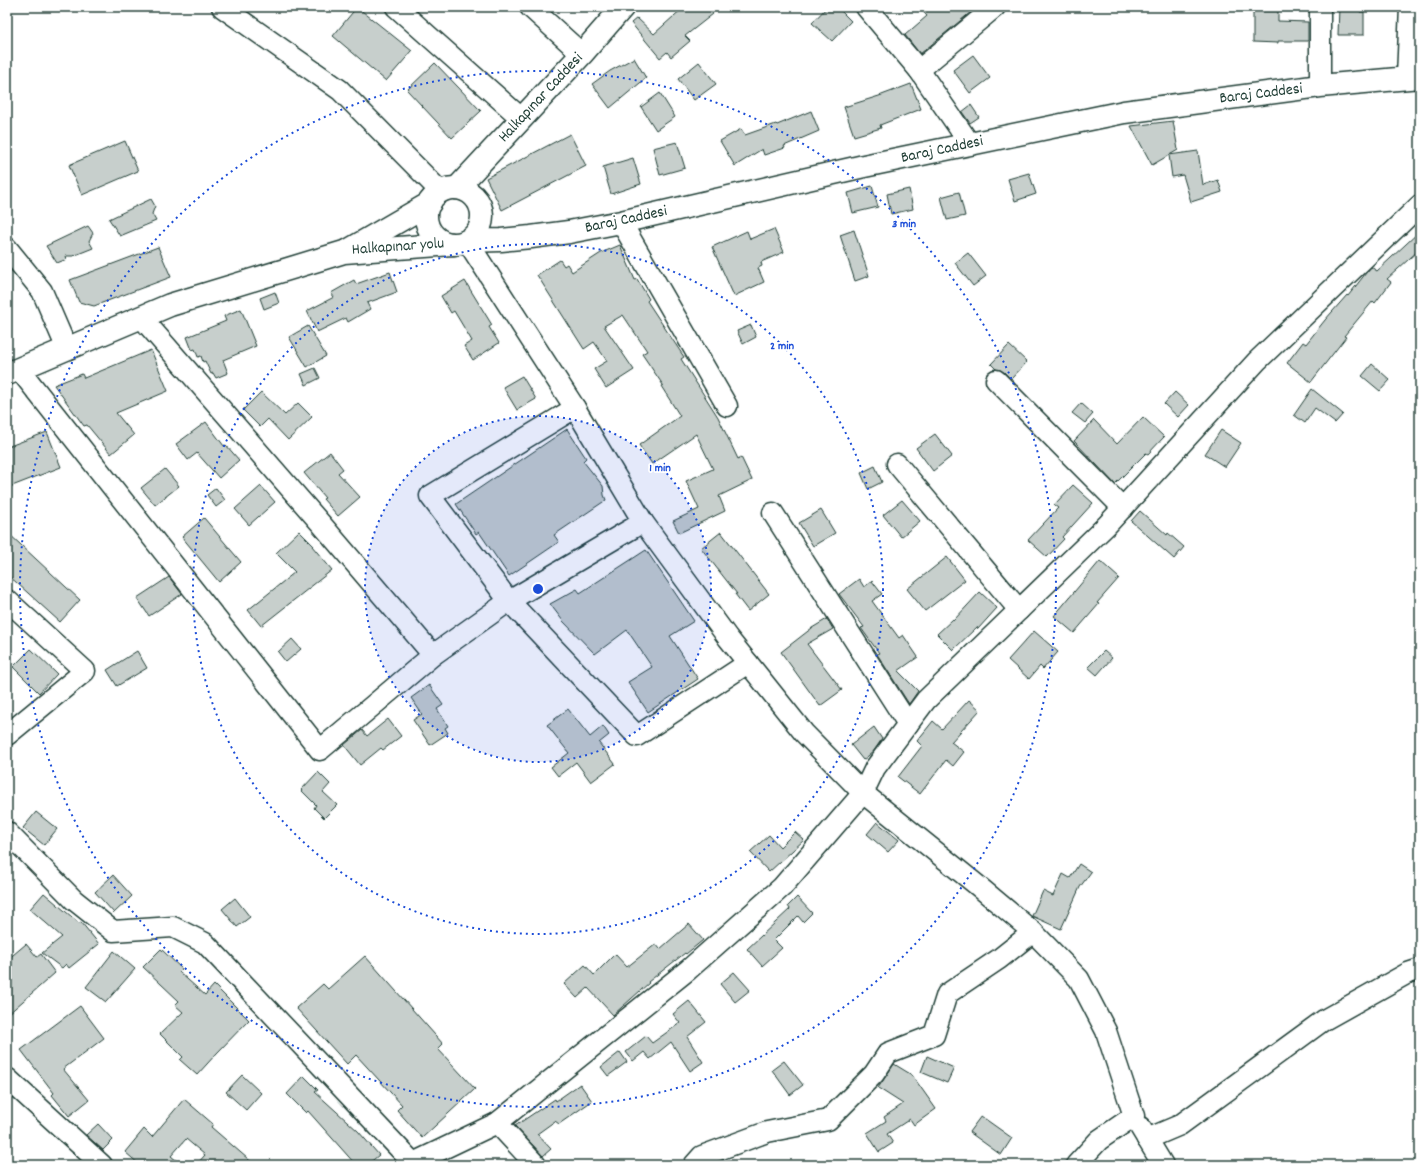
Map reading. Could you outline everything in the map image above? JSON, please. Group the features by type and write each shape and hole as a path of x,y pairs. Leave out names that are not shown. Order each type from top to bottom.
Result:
{"main road":[{"name":"Halkapınar Caddesi","path":"443,194 521,118 624,7"},
{"name":"Baraj Caddesi","path":"459,242 501,240 569,232 620,222 818,176 1124,112 1320,86 1414,77"},
{"path":"465,190 477,200 482,215 481,223 474,236 459,242 444,242 432,232 427,218 427,210 443,194 465,190"},
{"name":"Halkapınar yolu","path":"344,252 443,194"},
{"name":"Halkapınar yolu","path":"344,252 459,242"},
{"path":"13,372 170,305 344,252"}],"street":[{"path":"222,7 340,90 443,194"},
{"path":"396,7 521,118"},
{"path":"530,7 582,54"},
{"path":"866,7 919,70 970,144"},
{"path":"919,70 995,7"},
{"path":"1320,7 1320,86"},
{"path":"1410,7 1414,77"},
{"path":"7,832 74,900 113,931 172,927 205,943 411,1164 497,1123 688,970 782,887 863,794 874,768 926,700 1107,525 1257,361 1420,205"},
{"path":"620,222 727,406"},
{"path":"459,242 575,408 643,522 728,638 804,733 863,794 977,884 1033,932 1079,979 1106,1031 1134,1116 1163,1165"},
{"path":"7,248 42,291 67,349"},
{"path":"140,318 323,526 434,656"},
{"path":"13,372 320,750 434,656 509,600 643,522"},
{"path":"996,380 1123,508"},
{"path":"575,408 430,496 509,600 637,736 748,663"},
{"path":"897,464 1019,610"},
{"path":"774,513 908,724"},
{"path":"7,600 85,671 7,735"},
{"path":"694,1165 702,1156 767,1132 828,1120 874,1074 888,1054 934,1035 947,994 999,959 1033,932"},
{"path":"1147,1139 1180,1125 1324,1020 1408,973 1420,969"},
{"path":"7,1078 99,1164"},
{"path":"1076,1165 1100,1140 1134,1116"},
{"path":"497,1123 536,1165"}],"building":[{"path":"357,7 412,51 386,81 333,36"},
{"path":"684,7 708,7 713,14 685,36 690,41 671,57 667,52 660,58 631,23 637,18 654,34"},
{"path":"827,7 837,7 851,21 832,41 812,23"},
{"path":"919,7 977,7 920,54 905,35 927,16"},
{"path":"1339,7 1360,7 1360,12 1364,12 1364,35 1338,35"},
{"path":"1253,11 1278,11 1278,21 1308,22 1308,41 1278,41 1278,43 1253,42"},
{"path":"973,55 990,78 970,93 953,70"},
{"path":"634,58 646,78 610,108 592,84 610,71"},
{"path":"699,62 716,84 694,100 678,79"},
{"path":"435,63 481,111 452,138 407,90"},
{"path":"911,84 921,109 880,125 881,128 854,136 844,107"},
{"path":"660,93 675,117 656,130 641,107"},
{"path":"971,105 979,117 970,123 962,112"},
{"path":"811,111 819,131 784,146 785,148 764,155 762,149 735,166 720,141 741,129 745,135 776,124 777,125"},
{"path":"1173,121 1178,150 1152,165 1131,126"},
{"path":"570,134 586,166 502,210 486,178"},
{"path":"125,141 138,171 82,195 69,165"},
{"path":"677,142 685,168 660,175 653,148"},
{"path":"1198,151 1203,185 1218,180 1222,192 1191,202 1183,175 1172,177 1169,155"},
{"path":"633,158 641,184 611,194 603,167"},
{"path":"1029,173 1036,194 1015,201 1008,179"},
{"path":"872,186 878,207 853,213 848,193"},
{"path":"909,189 913,209 891,214 887,194"},
{"path":"959,192 965,216 947,220 941,197"},
{"path":"151,199 155,206 152,214 156,221 120,236 109,219"},
{"path":"88,226 93,233 89,241 93,248 73,256 66,256 67,259 57,263 46,246"},
{"path":"774,229 784,252 761,262 762,266 758,268 764,282 734,296 712,247 747,231 750,239"},
{"path":"854,230 869,276 855,281 840,235"},
{"path":"1420,231 1420,249 1387,279 1391,282 1375,303 1373,301 1344,336 1346,337 1311,382 1287,363 1303,342 1306,344 1325,320 1347,295 1348,296 1371,267 1377,271"},
{"path":"620,245 635,280 637,279 649,299 647,301 684,357 681,359 718,417 738,459 741,457 752,480 719,496 725,511 679,533 673,521 699,509 686,481 713,469 696,434 652,464 639,445 680,416 661,386 663,385 642,354 647,351 623,315 604,326 634,370 606,388 594,369 607,361 594,342 584,349 537,275 560,260 564,266 567,264 572,272 601,253"},
{"path":"158,247 171,277 94,306 79,302 70,280"},
{"path":"968,253 986,276 973,286 955,263"},
{"path":"390,272 397,292 367,303 370,309 348,322 346,318 317,332 307,311 334,297 331,293 354,280 356,284"},
{"path":"465,281 492,325 489,327 499,343 473,360 464,346 472,341 454,311 451,313 441,296"},
{"path":"275,292 279,303 264,309 260,298"},
{"path":"241,309 256,346 223,360 228,373 216,378 213,373 211,374 201,356 198,357 195,349 192,350 187,337 226,321 224,316"},
{"path":"751,325 756,337 743,344 737,331"},
{"path":"308,326 326,356 307,367 289,337"},
{"path":"1009,345 1027,362 1011,379 1004,372 996,369 991,364"},
{"path":"151,350 168,391 116,413 134,435 111,454 87,425 84,426 54,385 82,374 84,378"},
{"path":"1372,364 1390,380 1380,391 1362,376"},
{"path":"315,368 320,378 306,385 301,374"},
{"path":"522,376 536,399 517,410 503,387"},
{"path":"1312,389 1343,414 1335,423 1315,408 1305,423 1294,415"},
{"path":"261,392 285,415 298,403 312,417 288,440 268,419 260,427 243,410"},
{"path":"1175,392 1189,405 1178,417 1164,404"},
{"path":"1081,403 1093,414 1085,423 1072,413"},
{"path":"1143,417 1164,437 1115,484 1074,441 1094,420 1117,444"},
{"path":"206,422 224,446 226,445 239,460 219,478 197,453 188,460 176,444"},
{"path":"567,429 586,458 583,461 603,486 606,500 554,535 559,542 509,576 479,532 476,534 456,504"},
{"path":"1221,430 1241,443 1225,467 1205,454"},
{"path":"47,432 61,467 7,488 7,447"},
{"path":"935,434 952,456 933,471 916,448"},
{"path":"330,452 343,469 338,473 360,497 338,516 323,499 325,498 304,473"},
{"path":"875,466 882,482 868,489 861,473"},
{"path":"165,469 179,486 155,505 141,488"},
{"path":"1073,485 1093,503 1062,537 1064,539 1047,557 1028,540 1058,508 1054,505"},
{"path":"261,486 275,502 249,525 235,509"},
{"path":"216,488 225,500 216,507 207,495"},
{"path":"902,500 920,521 901,537 883,515"},
{"path":"821,510 835,533 813,546 799,523"},
{"path":"1140,511 1167,535 1168,533 1184,547 1174,559 1131,521"},
{"path":"204,518 241,562 219,582 182,537"},
{"path":"299,531 313,545 312,546 332,570 261,626 248,610 295,572 276,553"},
{"path":"7,532 80,600 60,622 7,574"},
{"path":"721,532 769,594 748,611 735,594 737,594 701,548"},
{"path":"646,550 694,621 670,636 698,679 648,712 628,682 652,667 627,630 595,654 563,621 550,604 577,589 580,593"},
{"path":"947,557 965,580 925,611 907,589"},
{"path":"1100,561 1119,578 1074,633 1054,616"},
{"path":"169,577 182,594 149,616 137,598"},
{"path":"859,579 864,587 872,581 882,594 872,601 899,638 903,635 918,657 898,671 918,691 909,704 877,654 879,653 861,628 864,627 839,594"},
{"path":"980,592 997,608 978,629 977,627 953,650 937,634 953,619 954,620"},
{"path":"827,619 833,629 807,644 842,690 820,706 781,652 812,628"},
{"path":"1034,631 1058,652 1043,669 1040,666 1029,679 1008,660"},
{"path":"292,639 301,649 286,662 278,652"},
{"path":"31,649 57,674 39,693 13,667"},
{"path":"137,651 147,668 117,686 107,670"},
{"path":"1104,651 1112,658 1097,675 1088,667"},
{"path":"429,685 443,705 437,709 448,726 445,728 448,733 430,745 413,720 422,714 411,698"},
{"path":"969,700 980,710 951,742 964,752 953,766 946,760 920,794 898,777 922,746 917,741 933,721 942,729"},
{"path":"568,709 590,737 603,726 609,735 599,743 615,764 591,782 576,762 558,776 551,767 569,753 547,725"},
{"path":"388,719 401,736 383,750 381,748 360,765 344,745 362,730 367,736"},
{"path":"874,727 882,739 873,752 863,760 851,745"},
{"path":"318,772 330,784 323,792 337,805 324,818 314,808 316,805 301,790"},
{"path":"36,812 57,829 44,845 23,828"},
{"path":"877,822 899,840 888,852 867,834"},
{"path":"795,832 804,840 769,872 750,852 769,835 780,847"},
{"path":"1079,864 1091,872 1080,887 1061,929 1032,916 1043,891 1053,896 1063,874 1070,878"},
{"path":"113,875 132,896 114,913 95,892"},
{"path":"44,893 79,923 81,922 99,944 69,968 66,964 62,968 42,953 62,937 30,909"},
{"path":"797,897 812,913 803,922 798,916 774,940 782,948 762,966 747,949 790,909 788,906"},
{"path":"235,898 250,917 237,927 222,909"},
{"path":"689,924 703,940 648,982 649,983 613,1015 588,988 577,998 564,984 585,965 594,975 615,954 627,967 656,944 660,949"},
{"path":"26,944 37,957 41,954 55,973 7,1015 7,960"},
{"path":"161,949 182,969 179,972 205,995 214,985 249,1020 197,1075 180,1060 183,1057 160,1034 183,1012 175,1005 179,1001 143,967"},
{"path":"114,951 135,969 106,1002 86,987"},
{"path":"365,956 443,1044 438,1049 475,1089 422,1138 397,1110 402,1105 356,1055 347,1064 296,1008 323,984 328,989"},
{"path":"734,972 750,990 735,1002 720,984"},
{"path":"689,1001 706,1022 687,1037 703,1062 690,1071 671,1042 650,1059 644,1052 633,1061 626,1052 646,1036 652,1043 680,1023 673,1014"},
{"path":"80,1006 104,1038 63,1069 89,1100 69,1116 52,1095 54,1093 21,1050"},
{"path":"620,1052 627,1062 608,1076 601,1067"},
{"path":"927,1056 954,1068 947,1083 921,1072"},
{"path":"784,1061 803,1085 790,1095 772,1070"},
{"path":"894,1064 912,1075 936,1109 914,1125 910,1119 887,1134 893,1143 879,1152 867,1133 886,1121 884,1117 903,1104 878,1088"},
{"path":"242,1075 261,1093 246,1110 226,1092"},
{"path":"304,1076 318,1090 315,1092 358,1131 379,1155 367,1165 356,1165 308,1111 306,1113 287,1094"},
{"path":"580,1084 592,1101 559,1124 555,1121 537,1134 551,1149 543,1156 515,1126 555,1099 556,1101"},
{"path":"184,1099 213,1124 211,1127 255,1165 196,1165 205,1155 186,1139 171,1156 182,1165 140,1165 125,1152 144,1129 152,1137"},
{"path":"981,1116 1012,1138 1001,1155 969,1132"},
{"path":"98,1124 113,1140 103,1150 86,1135"}]}
